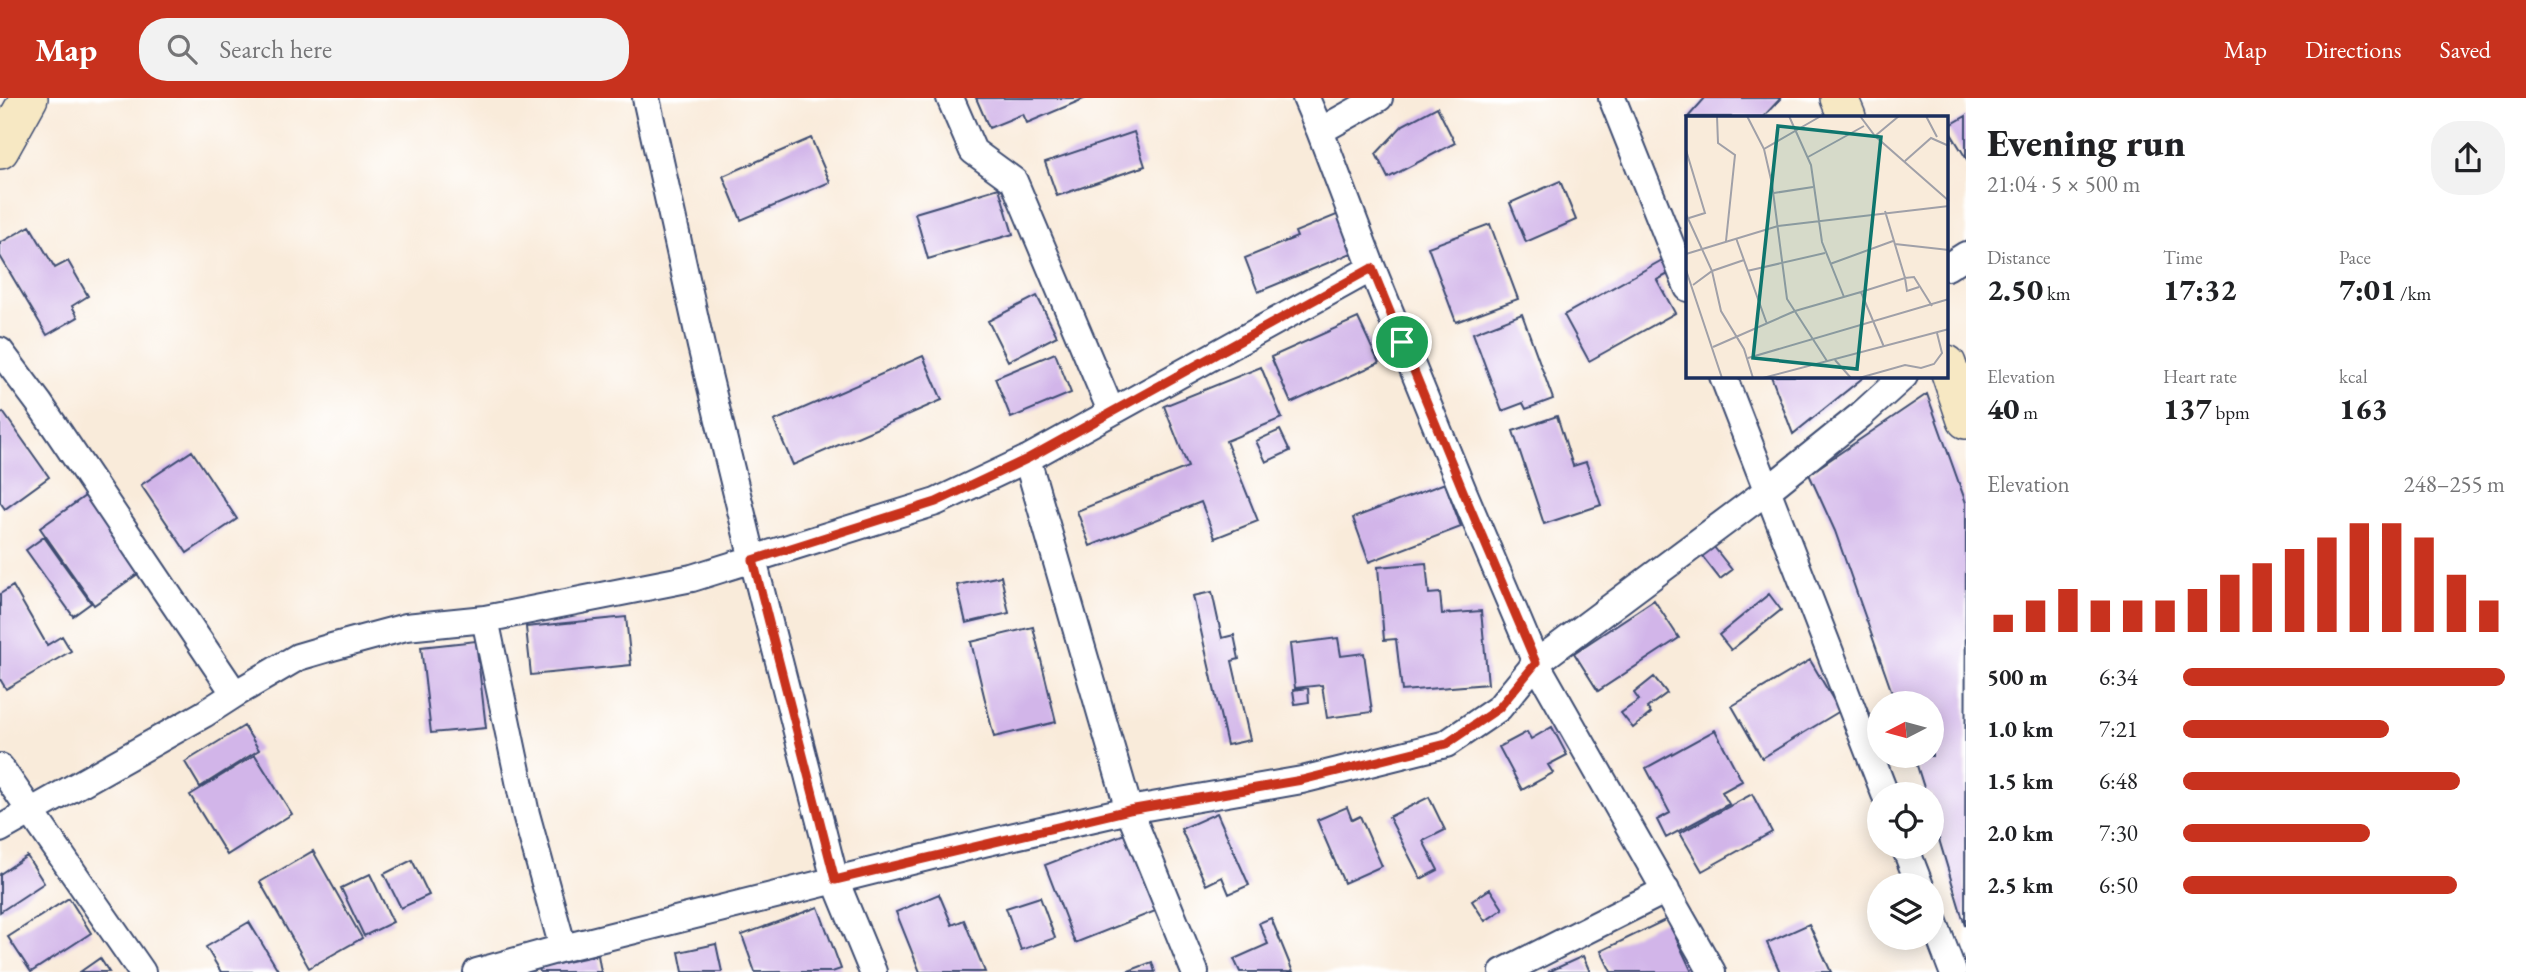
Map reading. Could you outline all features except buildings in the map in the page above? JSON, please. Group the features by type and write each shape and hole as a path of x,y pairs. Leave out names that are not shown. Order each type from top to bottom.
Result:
{"main road":[{"path":"0,150 29,98"},
{"path":"1839,98 1847,116"},
{"path":"1948,368 1966,419"}],"street":[{"path":"646,98 701,346 835,880 873,972"},
{"path":"950,98 973,151 1014,181 1111,411"},
{"path":"1306,98 1372,268 1536,663 1712,972"},
{"path":"1320,131 1379,98"},
{"path":"1612,98 1686,283"},
{"path":"1948,266 1966,255"},
{"path":"0,829 205,714 298,657 406,627 485,619 692,578 936,502 1027,459 1372,268"},
{"path":"0,351 39,403 235,694"},
{"path":"1724,378 1880,782"},
{"path":"477,972 835,880 1129,810 1302,780 1446,744 1499,708 1536,663 1768,490 1861,415 1902,378"},
{"path":"1027,459 1129,810 1195,972"},
{"path":"485,619 526,814 563,948"},
{"path":"0,767 142,972"},
{"path":"1503,972 1666,890"},
{"path":"1944,948 1953,972"}],"route":[{"path":"1372,268 1402,342 1536,663 1499,708 1446,744 1302,780 1129,810 835,880 753,560 936,502 1027,459 1372,268"}]}
